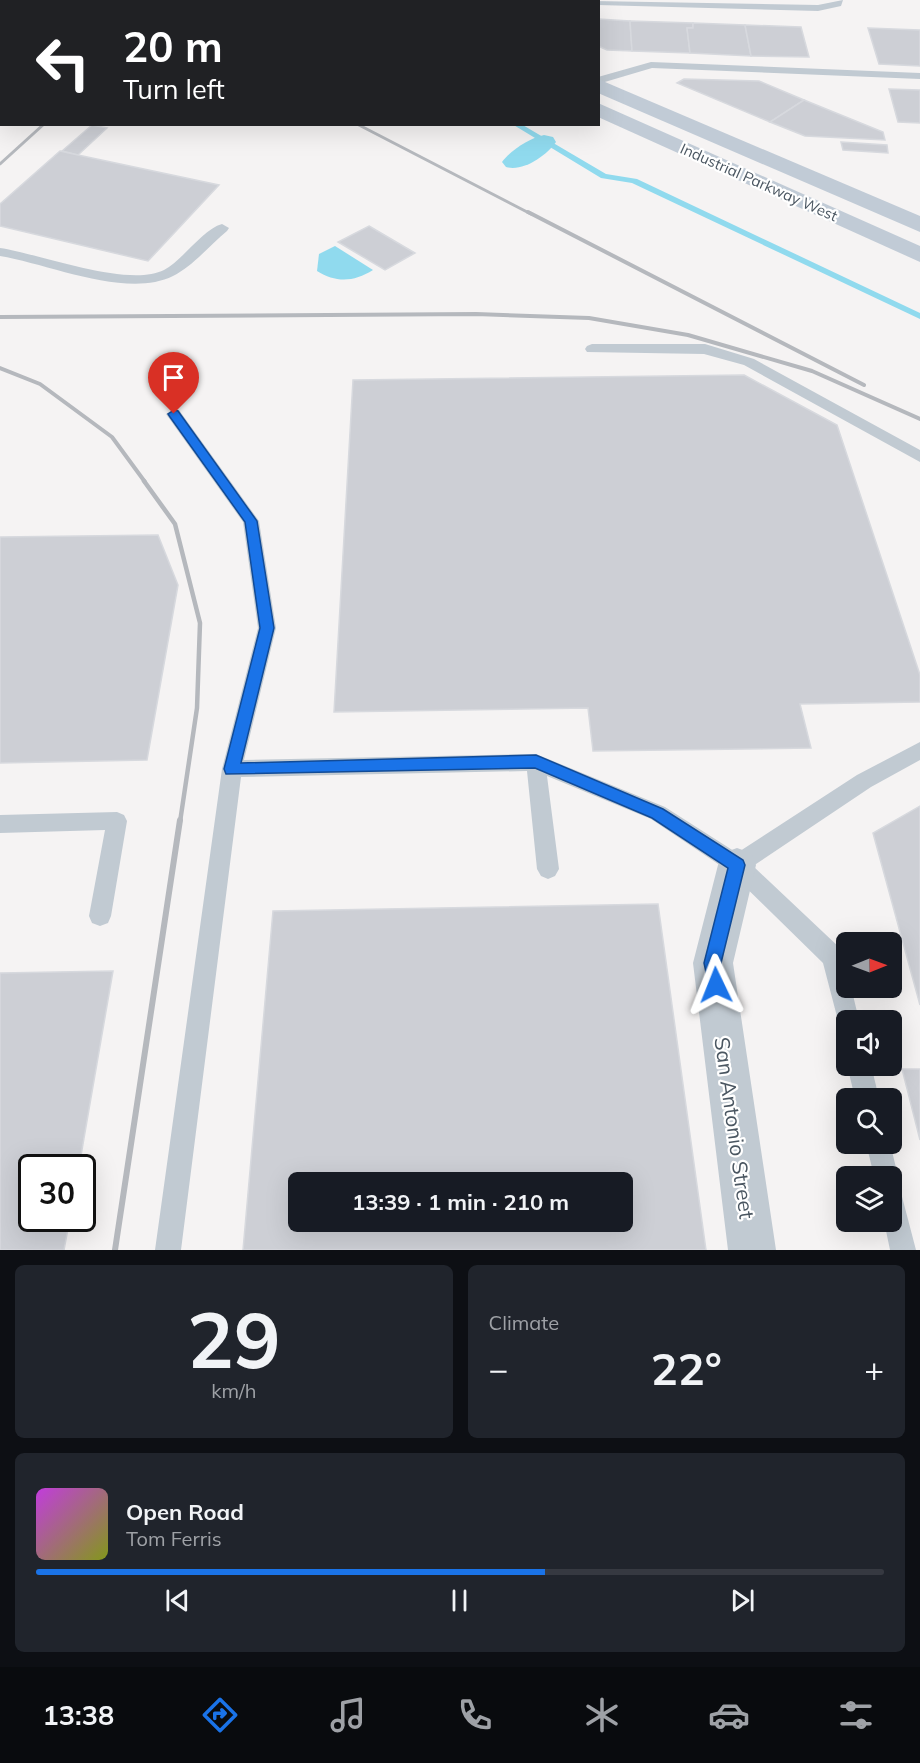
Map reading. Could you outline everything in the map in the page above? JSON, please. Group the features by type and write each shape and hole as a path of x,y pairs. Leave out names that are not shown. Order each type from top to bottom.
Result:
{"main road":[{"name":"Industrial Parkway West","path":"600,84 920,225"},
{"name":"Industrial Parkway West","path":"600,110 920,255"},
{"path":"600,125 730,186 786,195"}],"street":[{"name":"San Antonio Street","path":"737,865 713,963 752,1250"}],"lane":[{"path":"600,2 755,3 818,8 837,4 838,0"},
{"path":"600,82 651,65 920,76"},
{"path":"0,252 24,254 119,280 146,279 168,274 222,228"},
{"path":"592,349 705,349 749,362 920,457"},
{"path":"168,1250 232,769 267,628 251,521 174,414"},
{"path":"737,865 864,781 920,750"},
{"path":"232,769 536,762 658,813 737,865 833,957 846,1010"},
{"path":"536,762 548,869"},
{"path":"0,824 117,821 100,916"},
{"path":"899,1232 903,1250"}],"water":[{"path":"335,246 373,270 359,277 345,280 331,278 317,271 319,254"}],"building":[{"path":"600,19 630,21 632,51 607,50 600,47"},
{"path":"630,21 693,23 693,28 687,28 690,53 632,51"},
{"path":"693,23 745,25 751,56 690,53 687,28 693,28"},
{"path":"745,25 801,27 809,57 751,56"},
{"path":"868,28 920,30 920,66 879,64"},
{"path":"684,79 759,81 804,100 770,122 677,83"},
{"path":"889,89 920,90 920,123 898,122"},
{"path":"804,100 883,132 885,140 805,136 770,122"},
{"path":"91,126 107,128 78,155 62,151"},
{"path":"841,142 887,145 888,153 843,150"},
{"path":"60,151 219,185 148,261 0,226 0,204"},
{"path":"369,226 415,253 385,270 338,242"},
{"path":"744,375 837,425 920,675 920,702 800,704 811,748 593,751 588,708 334,712 353,380"},
{"path":"158,535 178,585 147,760 0,763 0,537"},
{"path":"920,806 920,1005 902,932 900,932 873,833"},
{"path":"658,904 706,1250 243,1250 273,911"},
{"path":"113,971 81,1154 18,1154 18,1232 67,1232 64,1250 0,1250 0,973"},
{"path":"902,1069 920,1069 920,1140"}],"waterway":[{"path":"518,126 604,176 634,181 920,316"},
{"path":"515,162 544,142"}],"railway":[{"path":"0,164 42,126"},
{"path":"361,126 531,214"},
{"path":"528,212 864,385"},
{"path":"0,317 476,314 589,318 688,335 812,371 920,419"},
{"path":"0,368 40,384 112,437 145,482"},
{"path":"144,481 175,524 200,623 197,708 180,822"},
{"path":"115,1250 180,820"}],"route":[{"path":"174,414 251,521 267,628 232,769 536,762 658,813 737,865 713,963 716,985"}]}
